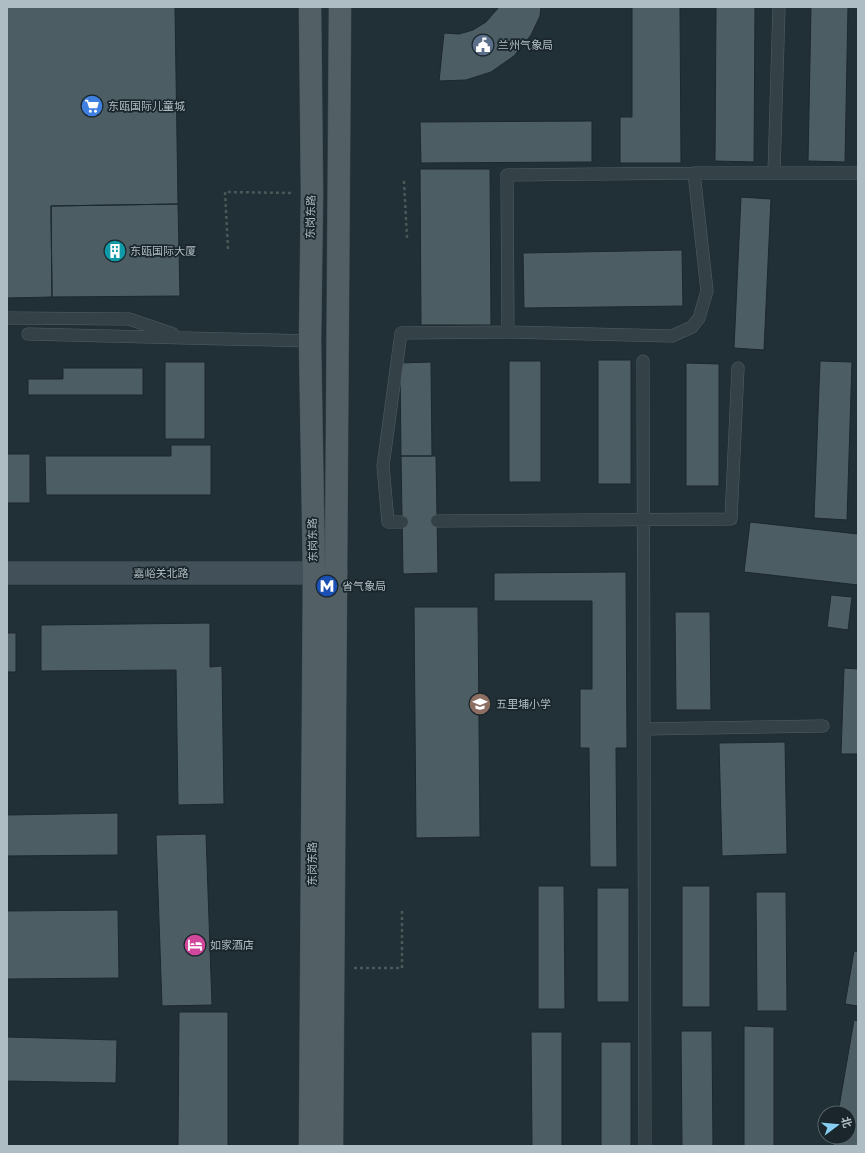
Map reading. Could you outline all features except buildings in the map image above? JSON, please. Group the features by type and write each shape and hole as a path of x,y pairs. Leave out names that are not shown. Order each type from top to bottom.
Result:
{"main road":[{"name":"东岗东路","path":"310,7 312,194 310,341 314,573 310,1146"},
{"name":"东岗东路","path":"332,1146 340,7"},
{"name":"嘉峪关北路","path":"7,573 336,573"}],"lane":[{"path":"774,172 779,7"},
{"path":"508,332 507,175 774,172 858,173"},
{"path":"402,522 388,522 382,466 400,333 508,332 672,336 692,327 699,318 707,291 694,173"},
{"path":"7,318 130,319 184,337"},
{"path":"28,334 310,341"},
{"path":"643,361 645,1146"},
{"path":"437,521 731,519 738,368"},
{"path":"644,729 824,726"}],"path":[{"path":"404,181 407,238"},
{"path":"228,249 225,192 312,194"},
{"path":"333,967 402,968 402,911"}],"place":[{"name":"兰州气象局","path":"483,45"},
{"name":"东瓯国际儿童城","path":"92,106"},
{"name":"东瓯国际大厦","path":"115,251"},
{"name":"省气象局","path":"327,586"},
{"name":"五里埔小学","path":"480,704"},
{"name":"如家酒店","path":"195,945"}]}
